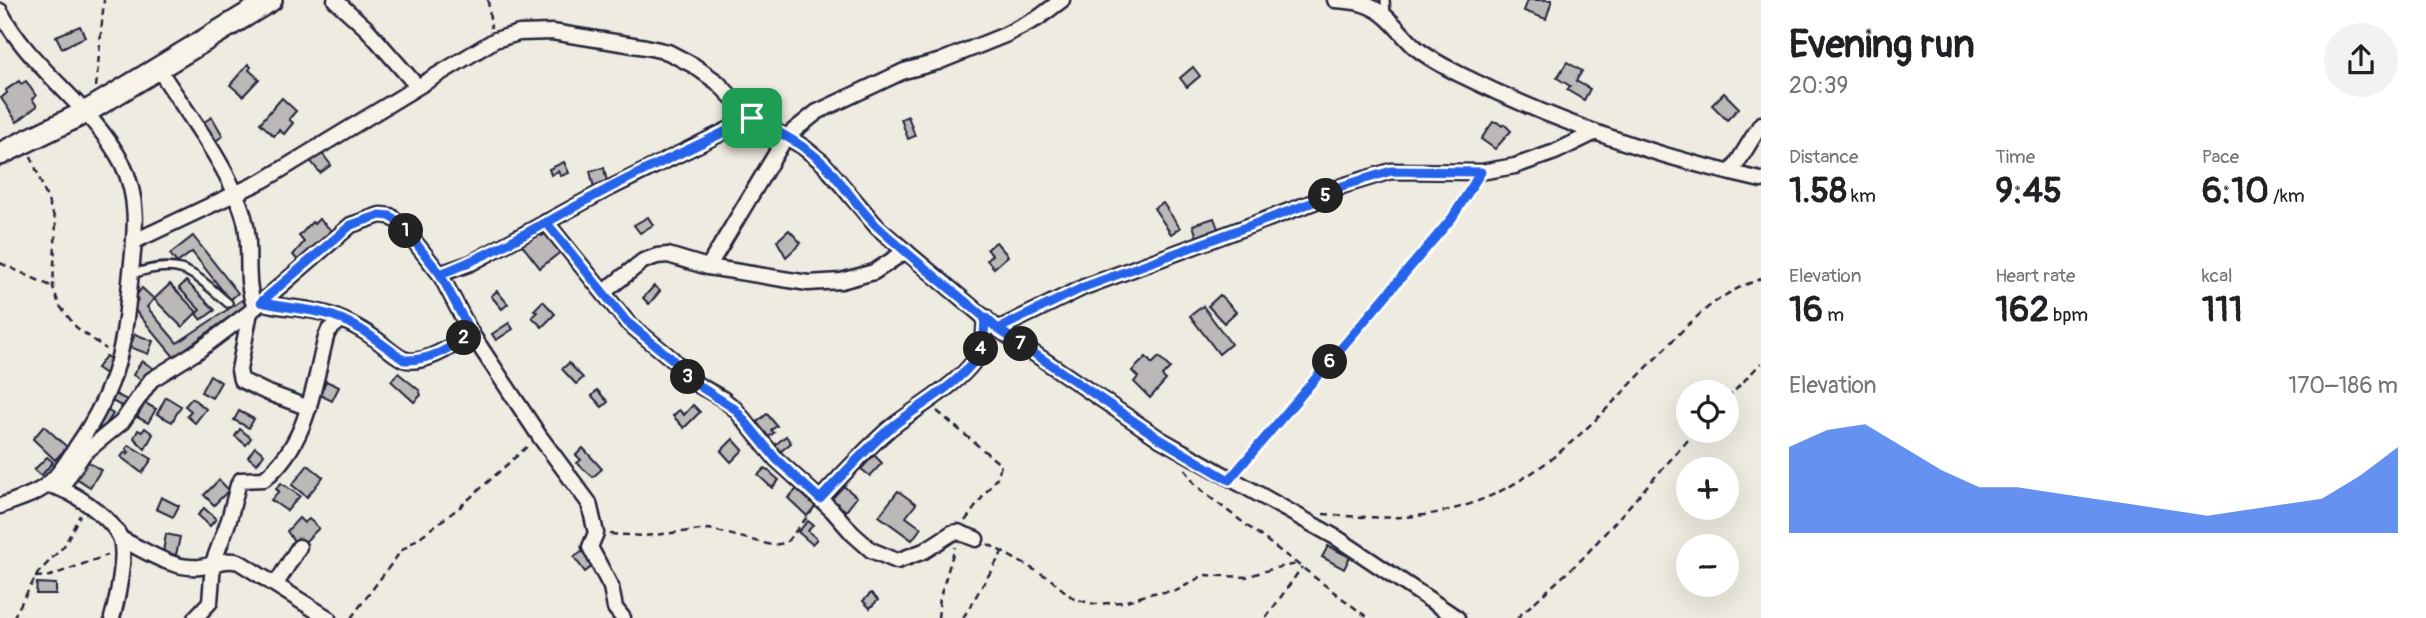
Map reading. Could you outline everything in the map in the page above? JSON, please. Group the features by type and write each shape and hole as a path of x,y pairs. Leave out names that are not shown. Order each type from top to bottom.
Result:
{"street":[{"path":"0,154 91,108 271,0"},
{"path":"335,0 366,29 417,86"},
{"path":"708,267 786,136 817,112 904,71 1005,35 1038,18 1062,0"},
{"path":"1335,0 1366,4 1386,16 1417,48 1436,62 1594,133 1761,180"},
{"path":"0,10 37,65 91,108 122,165 136,212 121,359 107,396 55,486"},
{"path":"135,241 237,194 495,40 519,33 552,32 668,52 717,82 752,118 786,136 823,163 858,207 998,329 1160,439 1229,480 1292,512 1387,570 1457,618"},
{"path":"158,68 237,194 246,222 248,288 256,307 239,370 241,380 266,393 309,408"},
{"path":"440,274 471,263 752,118"},
{"path":"1731,173 1761,124"},
{"path":"998,329 1084,287 1310,204 1342,186 1371,175 1391,171 1481,172 1535,160 1594,133"},
{"path":"0,506 55,486 84,453 122,422 151,380 198,351 256,307 351,225 380,215 390,216 400,223 440,274 471,333 540,437 589,503 596,533 590,547 611,587 615,608 623,618"},
{"path":"546,222 586,275 604,292 627,322 672,359 693,382 735,409 776,459 853,534 886,559 897,561 912,556 952,533 958,532 976,539"},
{"path":"604,292 635,267 657,256 668,255 708,267 808,283 841,281 874,272 906,251"},
{"path":"256,307 280,307 326,314 374,338 404,360 440,353 471,333"},
{"path":"820,499 868,448 892,427 927,403 972,363 981,350 985,317"},
{"path":"195,618 211,602 213,563 229,520 238,485 242,480 264,479 275,470 298,439 309,408 326,337 329,330 341,320"},
{"path":"55,486 81,498 121,546 172,564 201,567 230,560 239,562 328,618"},
{"path":"113,618 121,546"},
{"path":"276,584 299,547"}],"lane":[{"path":"1385,0 1386,16"},
{"path":"131,274 167,265 185,269 228,303"}],"path":[{"path":"91,108 102,42 104,0"},
{"path":"488,0 488,17 495,40"},
{"path":"27,142 36,174 57,222 53,287 59,305 76,327 121,359"},
{"path":"1229,480 1452,218 1481,172"},
{"path":"0,262 53,287"},
{"path":"1292,512 1376,517 1430,514 1501,492 1529,476 1570,446 1720,296 1736,287 1761,279"},
{"path":"1739,386 1761,363"},
{"path":"927,403 1000,466 998,476 958,532 940,597 938,618"},
{"path":"351,618 401,551 460,507 512,457 540,437"},
{"path":"1517,618 1582,559 1685,443"},
{"path":"1183,465 1194,483 1207,495 1368,618"},
{"path":"13,618 36,577 73,531 83,505 81,498"},
{"path":"596,533 644,536 709,528 771,545 786,543 820,499"},
{"path":"976,539 1003,551 1049,578 1074,598 1094,604 1123,602 1153,593 1176,590 1204,575 1246,577 1275,568 1300,566"},
{"path":"36,577 50,576 121,546"},
{"path":"963,618 1003,551"},
{"path":"1266,618 1300,566"}],"building":[{"path":"1528,0 1552,0 1546,19 1524,11"},
{"path":"80,26 85,37 62,48 56,36"},
{"path":"1567,62 1582,71 1576,81 1590,89 1584,100 1567,90 1570,86 1557,78"},
{"path":"248,64 251,67 249,70 259,79 243,96 230,85"},
{"path":"1193,67 1200,76 1187,87 1180,78"},
{"path":"19,81 21,84 26,81 36,96 32,99 37,106 17,122 1,98 7,93 6,90"},
{"path":"1724,93 1739,108 1727,120 1712,105"},
{"path":"282,98 296,111 289,119 293,123 284,134 279,130 274,136 260,123"},
{"path":"908,116 915,136 908,139 901,119"},
{"path":"212,117 223,136 215,141 204,122"},
{"path":"1493,122 1502,126 1504,124 1511,131 1495,149 1481,139"},
{"path":"321,152 331,165 320,173 310,160"},
{"path":"564,162 569,173 561,176 558,171 551,175 549,169"},
{"path":"604,168 607,182 594,188 590,171"},
{"path":"1163,203 1180,228 1171,234 1154,208"},
{"path":"648,217 653,225 640,233 634,225"},
{"path":"1214,218 1219,231 1197,238 1193,225"},
{"path":"319,219 331,230 329,232 334,237 301,264 293,255 304,242 299,236 312,222 314,224"},
{"path":"789,230 801,243 786,257 777,241"},
{"path":"548,231 563,250 540,268 522,245 539,232 542,236"},
{"path":"193,236 238,293 230,300 192,252 177,263 170,254"},
{"path":"996,242 1008,256 994,268 987,260 992,255 987,249"},
{"path":"186,281 215,310 201,320 196,314 200,310 179,288"},
{"path":"170,284 197,312 182,327 154,299"},
{"path":"654,286 660,291 649,304 643,298"},
{"path":"142,288 154,299 147,307 177,343 242,300 246,305 174,357 134,309 133,305 138,300 135,297"},
{"path":"497,291 508,304 502,309 491,296"},
{"path":"1220,295 1236,312 1224,323 1208,306"},
{"path":"543,301 555,314 542,327 532,317 537,312 534,310"},
{"path":"1203,306 1231,344 1219,354 1190,316"},
{"path":"509,323 513,329 496,340 492,334"},
{"path":"135,334 153,341 148,354 130,347"},
{"path":"106,356 117,364 110,377 97,368"},
{"path":"1146,357 1152,364 1159,357 1170,368 1162,376 1166,380 1150,398 1134,382 1138,377 1132,371"},
{"path":"142,361 153,368 145,382 133,375"},
{"path":"569,363 583,378 576,384 562,369"},
{"path":"398,373 419,390 421,395 414,402 391,381"},
{"path":"210,375 221,382 212,398 201,392"},
{"path":"326,381 339,387 332,401 320,395"},
{"path":"597,390 608,402 602,407 592,396"},
{"path":"113,393 127,400 123,407 110,400"},
{"path":"166,397 181,406 172,422 157,414"},
{"path":"192,398 206,409 195,423 187,416 191,411 185,406"},
{"path":"145,403 156,409 148,423 137,417"},
{"path":"693,405 700,412 684,428 673,416 679,410 684,415"},
{"path":"104,408 113,414 103,429 94,423"},
{"path":"239,411 254,419 249,428 234,420"},
{"path":"767,414 777,426 771,430 774,433 763,441 751,427"},
{"path":"44,426 67,447 55,460 33,439"},
{"path":"145,428 153,434 145,449 134,438 138,430 142,432"},
{"path":"240,429 251,438 246,445 235,436"},
{"path":"786,436 791,443 775,456 769,450"},
{"path":"733,439 743,450 731,462 721,451"},
{"path":"129,445 152,459 142,473 121,457 125,452 129,452 126,449"},
{"path":"255,447 264,454 257,464 248,457"},
{"path":"583,448 602,469 593,477 577,463 581,460 576,455"},
{"path":"874,455 882,463 870,476 861,469"},
{"path":"47,457 53,462 41,476 34,470"},
{"path":"87,461 101,470 90,487 76,478"},
{"path":"308,465 323,477 307,497 292,485"},
{"path":"765,468 779,480 772,488 758,475"},
{"path":"219,480 229,490 214,505 204,495"},
{"path":"281,483 300,496 287,511 271,500 279,491 276,489"},
{"path":"841,484 857,497 846,511 842,508 838,513 826,503"},
{"path":"801,485 819,502 807,516 788,498"},
{"path":"898,491 916,504 906,517 921,528 912,540 879,516"},
{"path":"161,497 179,506 173,517 156,509"},
{"path":"204,508 216,519 210,526 198,515"},
{"path":"299,518 304,523 309,519 319,528 302,545 295,543 287,531"},
{"path":"808,521 813,525 808,531 817,539 812,544 798,532"},
{"path":"166,534 180,537 176,555 163,552"},
{"path":"1328,546 1350,557 1344,569 1322,557"},
{"path":"585,550 595,564 585,572 574,557"},
{"path":"37,583 56,584 56,594 36,594"},
{"path":"871,593 878,600 870,608 863,601"}],"route":[{"path":"752,118 601,192 568,212 546,222 471,263 440,274 400,223 390,216 369,218 351,225 261,302 326,314 341,320 374,338 404,360 427,357 453,346 471,333 440,274 471,263 504,246 546,222 586,275 604,292 627,322 672,359 693,382 735,409 756,438 820,499 868,448 892,427 927,403 972,363 981,350 985,317 998,329 1084,287 1319,200 1342,186 1371,175 1391,171 1481,172 1452,218 1229,480 1160,439 998,329 985,317 878,228 823,163 802,146 752,118"}]}
